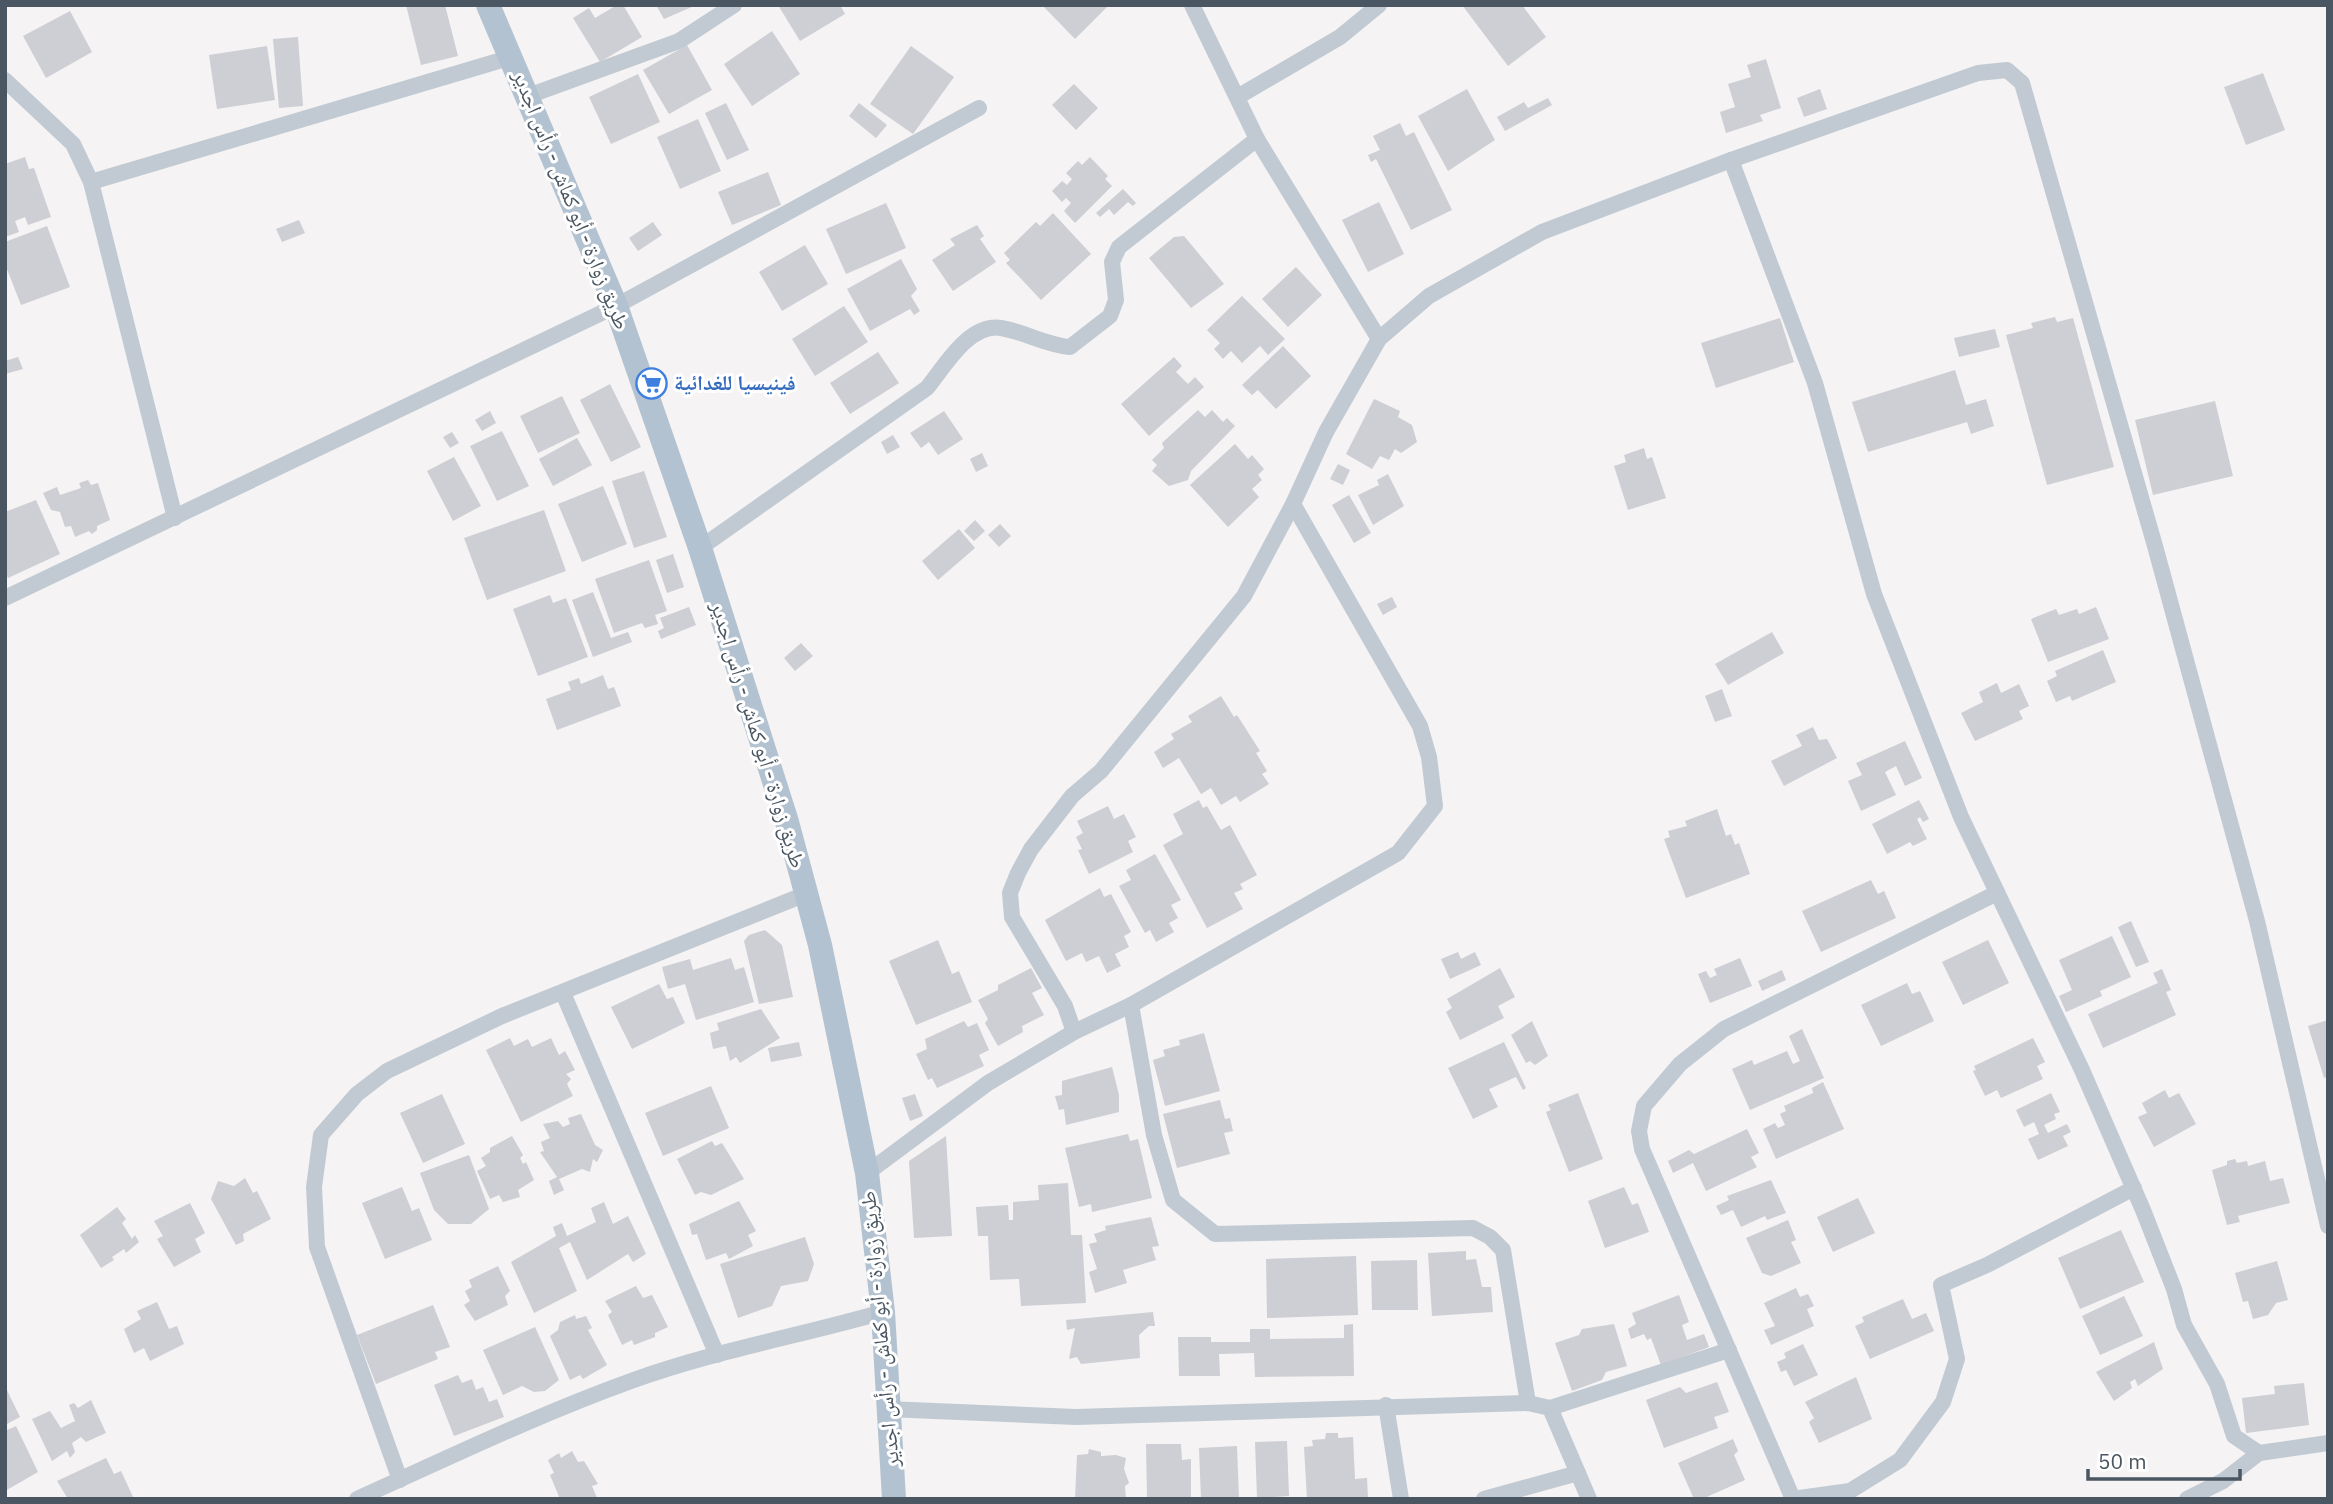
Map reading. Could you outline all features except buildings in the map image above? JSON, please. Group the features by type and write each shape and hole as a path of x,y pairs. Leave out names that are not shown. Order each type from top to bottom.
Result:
{"main road":[{"name":"طريق زوارة - أبو كماش - رأس اجدير","path":"488,5 616,306 700,548 783,808 807,894 867,1173 883,1312 894,1499"}],"street":[{"path":"528,96 679,41 734,5"},
{"path":"1192,5 1239,96 1257,139 1379,339"},
{"path":"1239,96 1340,37 1379,5"},
{"path":"91,182 512,57"},
{"path":"1074,1032 1065,1006 1012,917 1010,893 1018,873 1031,849 1072,796 1101,771 1244,596 1293,504 1326,432 1379,339 1429,296 1542,232 1731,160 1978,73 2007,70 2022,83 2155,545 2257,921 2328,1226"},
{"path":"5,80 73,144 91,182 175,519"},
{"path":"5,598 616,306 979,108"},
{"path":"700,548 927,388 956,352 980,330 1000,328 1055,346 1070,346 1110,316 1116,300 1112,262 1119,247 1257,139"},
{"path":"1731,160 1815,383 1874,594 1961,817 2082,1070 2134,1188 2174,1289 2184,1325 2217,1384 2234,1436 2259,1453"},
{"path":"867,1173 988,1083 1074,1032 1131,1005 1398,853 1435,806 1429,757 1420,726 1293,504"},
{"path":"1997,892 1724,1029 1680,1064 1644,1106 1639,1132 1642,1149 1793,1499 1850,1491 1900,1461 1943,1402 1957,1359 1941,1285 1987,1265 2134,1188"},
{"path":"400,1480 317,1247 314,1187 321,1135 357,1094 387,1071 502,1016 807,894"},
{"path":"563,993 717,1354"},
{"path":"1131,1005 1154,1135 1173,1200 1214,1234 1473,1228 1490,1237 1503,1250 1528,1403"},
{"path":"364,1497 514,1427 633,1380 717,1354 883,1312"},
{"path":"887,1409 1076,1417 1386,1405 1528,1403 1550,1408 1729,1350"},
{"path":"1386,1405 1401,1499"},
{"path":"1550,1408 1589,1499"},
{"path":"2187,1499 2223,1481 2259,1453 2328,1443"},
{"path":"1484,1499 1578,1473"}],"place":[{"name":"فينيسيا للغدائية","path":"651,383"}]}
